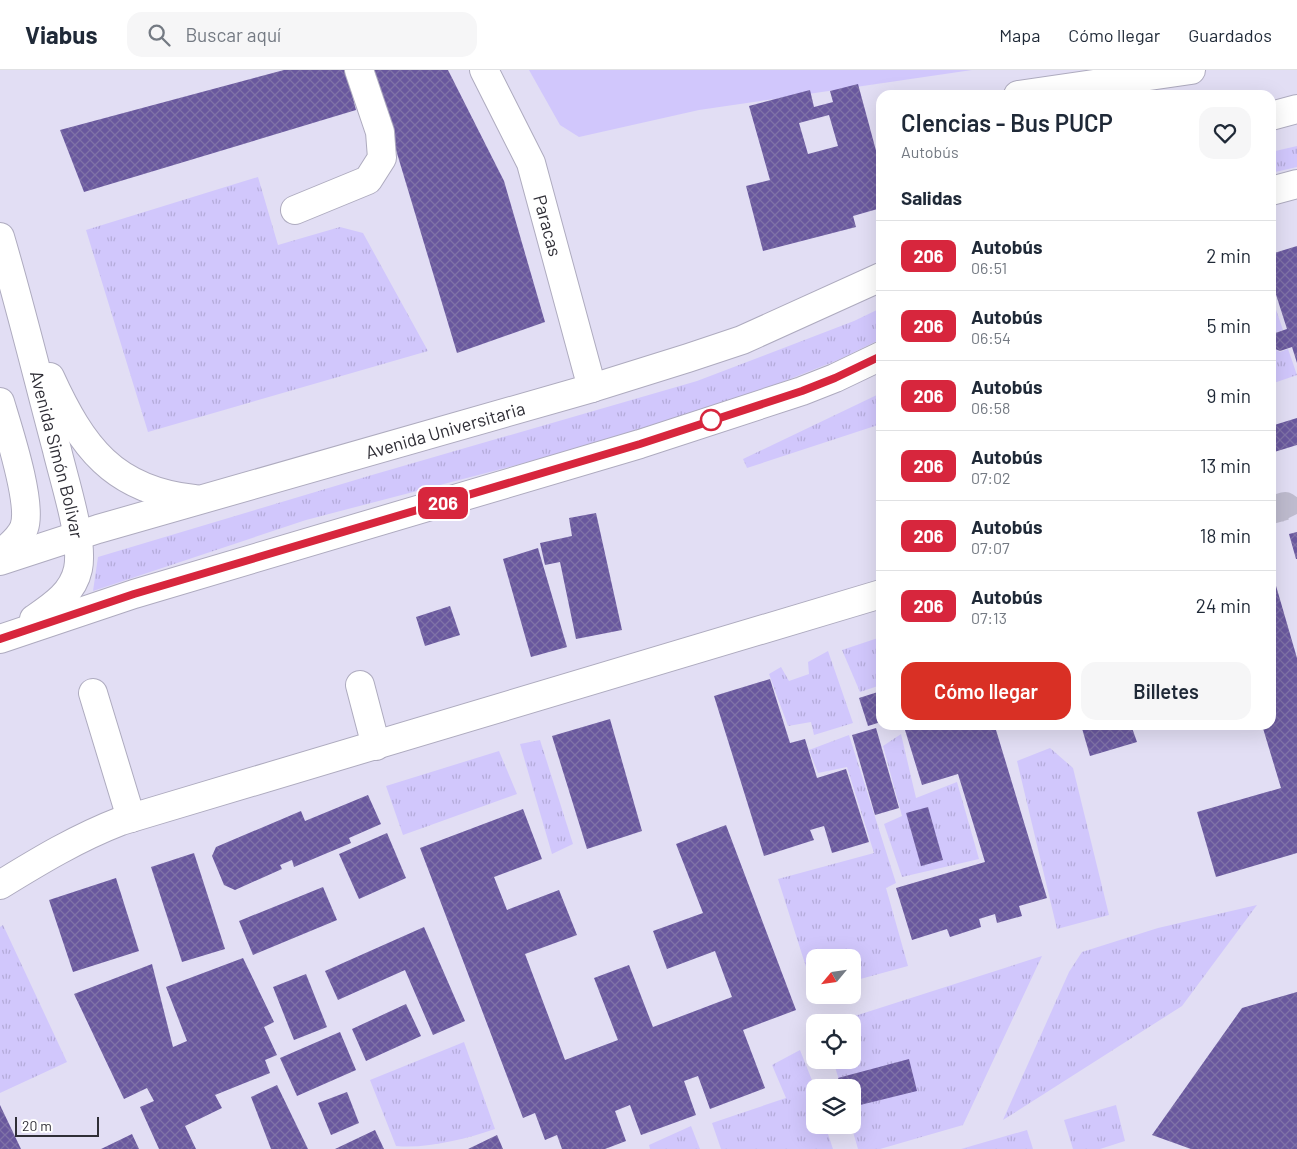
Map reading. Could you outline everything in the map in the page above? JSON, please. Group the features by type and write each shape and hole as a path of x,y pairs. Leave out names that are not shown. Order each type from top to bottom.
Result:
{"main road":[{"path":"295,210 368,180 382,158 380,132 359,70"},
{"name":"Paracas","path":"484,70 531,163 592,388"},
{"path":"1053,90 1191,70"},
{"path":"1276,115 1297,109"},
{"path":"1276,190 1297,184"},
{"name":"Avenida Simón Bolivar","path":"0,237 14,283 69,499 77,536 78,567 75,579 67,593 54,605 34,619 0,638"},
{"name":"Avenida Universitaria","path":"0,561 77,536 592,388 742,340 876,279"},
{"path":"14,283 41,355 61,401 91,448 111,468 139,486 167,494 205,500"},
{"path":"0,638 134,594 640,444 802,391 876,358"},
{"path":"0,402 15,455 26,511 24,529 18,538 0,554"},
{"path":"0,885 54,852 89,834 131,818 876,596"},
{"path":"360,685 376,746"},
{"path":"93,693 131,818"}],"green space":[{"path":"529,70 972,70 699,110 579,137 560,125"},
{"path":"1297,146 1297,167 1276,172 1276,151"},
{"path":"258,177 278,245 340,227 363,233 428,351 148,432 86,230"},
{"path":"876,310 876,341 838,360 739,399 543,458 306,520 93,591 98,557 697,381 854,321"},
{"path":"1276,310 1283,330 1276,332"},
{"path":"1288,349 1297,375 1276,382 1276,350 1280,352"},
{"path":"876,395 876,426 747,468 743,459"},
{"path":"876,639 876,687 860,692 842,650"},
{"path":"828,651 853,723 814,735 811,722 788,726 769,674 781,667 789,681 809,674 808,662"},
{"path":"901,734 916,798 957,782 979,859 902,877 884,824 902,816 883,746"},
{"path":"849,735 896,883 886,888 908,966 861,979 861,949 806,949 806,967 778,879 874,853 847,767 818,773 809,750"},
{"path":"540,740 573,844 552,854 520,744"},
{"path":"1050,748 1073,768 1109,915 1057,929 1017,761"},
{"path":"499,751 517,794 403,835 386,786"},
{"path":"1257,905 1182,1006 1003,1120 1069,972 1082,952 1158,928"},
{"path":"3,925 67,1062 0,1093 0,927"},
{"path":"1042,956 963,1125 880,1149 858,1149 854,1134 861,1134 861,1079 839,1079 836,1069 861,1069 861,1014"},
{"path":"464,1042 495,1129 446,1142 408,1147 396,1146 370,1080"},
{"path":"800,1050 811,1079 806,1079 806,1134 828,1134 833,1149 721,1149 712,1123 786,1098 772,1065"},
{"path":"1116,1105 1125,1141 1100,1149 1073,1149 1064,1120"},
{"path":"691,1126 700,1149 650,1149 649,1145"},
{"path":"1027,1130 1033,1149 961,1149"}],"building":[{"path":"284,70 346,70 356,110 84,192 60,130"},
{"path":"372,70 448,70 504,181 545,322 457,353"},
{"path":"858,84 876,151 876,209 853,216 856,227 763,251 746,186 770,180 749,106 810,90 814,107 833,102 830,91","holes":["829,115 838,146 808,154 799,123"]},
{"path":"1297,246 1297,363 1292,347 1280,351 1276,349 1276,333 1287,329 1276,295 1276,252"},
{"path":"1297,418 1297,445 1276,451 1276,424"},
{"path":"596,513 622,630 576,639 560,562 545,565 540,543 572,536 569,518"},
{"path":"1297,532 1297,559 1296,559 1289,534"},
{"path":"538,548 567,647 531,657 503,559"},
{"path":"1276,586 1297,658 1297,853 1216,877 1197,812 1281,788 1264,730 1276,730"},
{"path":"450,606 460,635 425,646 416,617"},
{"path":"770,679 790,743 805,739 817,778 846,769 869,842 832,853 824,826 810,830 814,840 764,856 714,696"},
{"path":"876,693 876,724 868,726 859,698"},
{"path":"610,719 642,831 587,849 552,736"},
{"path":"876,728 899,808 875,815 852,735"},
{"path":"905,730 996,730 1047,898 1019,906 1022,916 997,923 995,914 979,919 981,927 950,937 947,929 912,940 896,888 985,862 958,774 922,785"},
{"path":"1082,730 1133,730 1137,742 1090,756"},
{"path":"368,795 381,824 349,838 351,843 294,867 292,860 280,865 282,869 235,890 224,885 212,856 216,847 301,811 305,821"},
{"path":"928,807 943,860 921,866 906,813"},
{"path":"523,809 542,859 494,877 507,910 559,890 577,935 525,954 565,1060 618,1040 594,978 629,965 653,1027 732,997 715,951 667,969 653,931 703,913 676,844 726,825 796,1010 743,1030 765,1088 710,1109 698,1076 684,1081 696,1115 641,1135 630,1105 615,1111 626,1141 605,1149 562,1149 557,1135 545,1140 535,1113 523,1118 420,848"},
{"path":"387,833 406,878 359,899 339,854"},
{"path":"194,853 225,949 182,962 151,867"},
{"path":"116,878 139,951 73,972 49,900"},
{"path":"323,887 337,920 253,955 239,921"},
{"path":"424,927 465,1021 433,1035 405,970 338,1000 325,971"},
{"path":"243,958 274,1022 264,1027 277,1055 265,1060 270,1073 215,1095 222,1108 185,1126 196,1149 159,1149 140,1107 154,1101 147,1088 124,1099 74,994 152,964 173,1047 187,1041 166,987"},
{"path":"306,974 327,1027 294,1040 273,987"},
{"path":"1297,992 1297,1149 1191,1149 1152,1135 1242,1008"},
{"path":"406,1004 421,1036 366,1061 352,1029"},
{"path":"340,1032 356,1070 297,1096 280,1058"},
{"path":"909,1059 917,1091 861,1105 861,1079 838,1078"},
{"path":"277,1085 308,1149 271,1149 251,1097"},
{"path":"347,1092 359,1123 331,1135 318,1103"},
{"path":"0,1105 21,1149 0,1149"},
{"path":"375,1130 384,1149 335,1149"},
{"path":"132,1134 139,1149 101,1149"},
{"path":"497,1135 503,1149 468,1149"}],"tunnel":[{"path":"1276,509 1285,506 1291,510 1297,522"}],"bus line":[{"name":"206","path":"0,639 134,594 640,444 802,391 876,358"}]}
